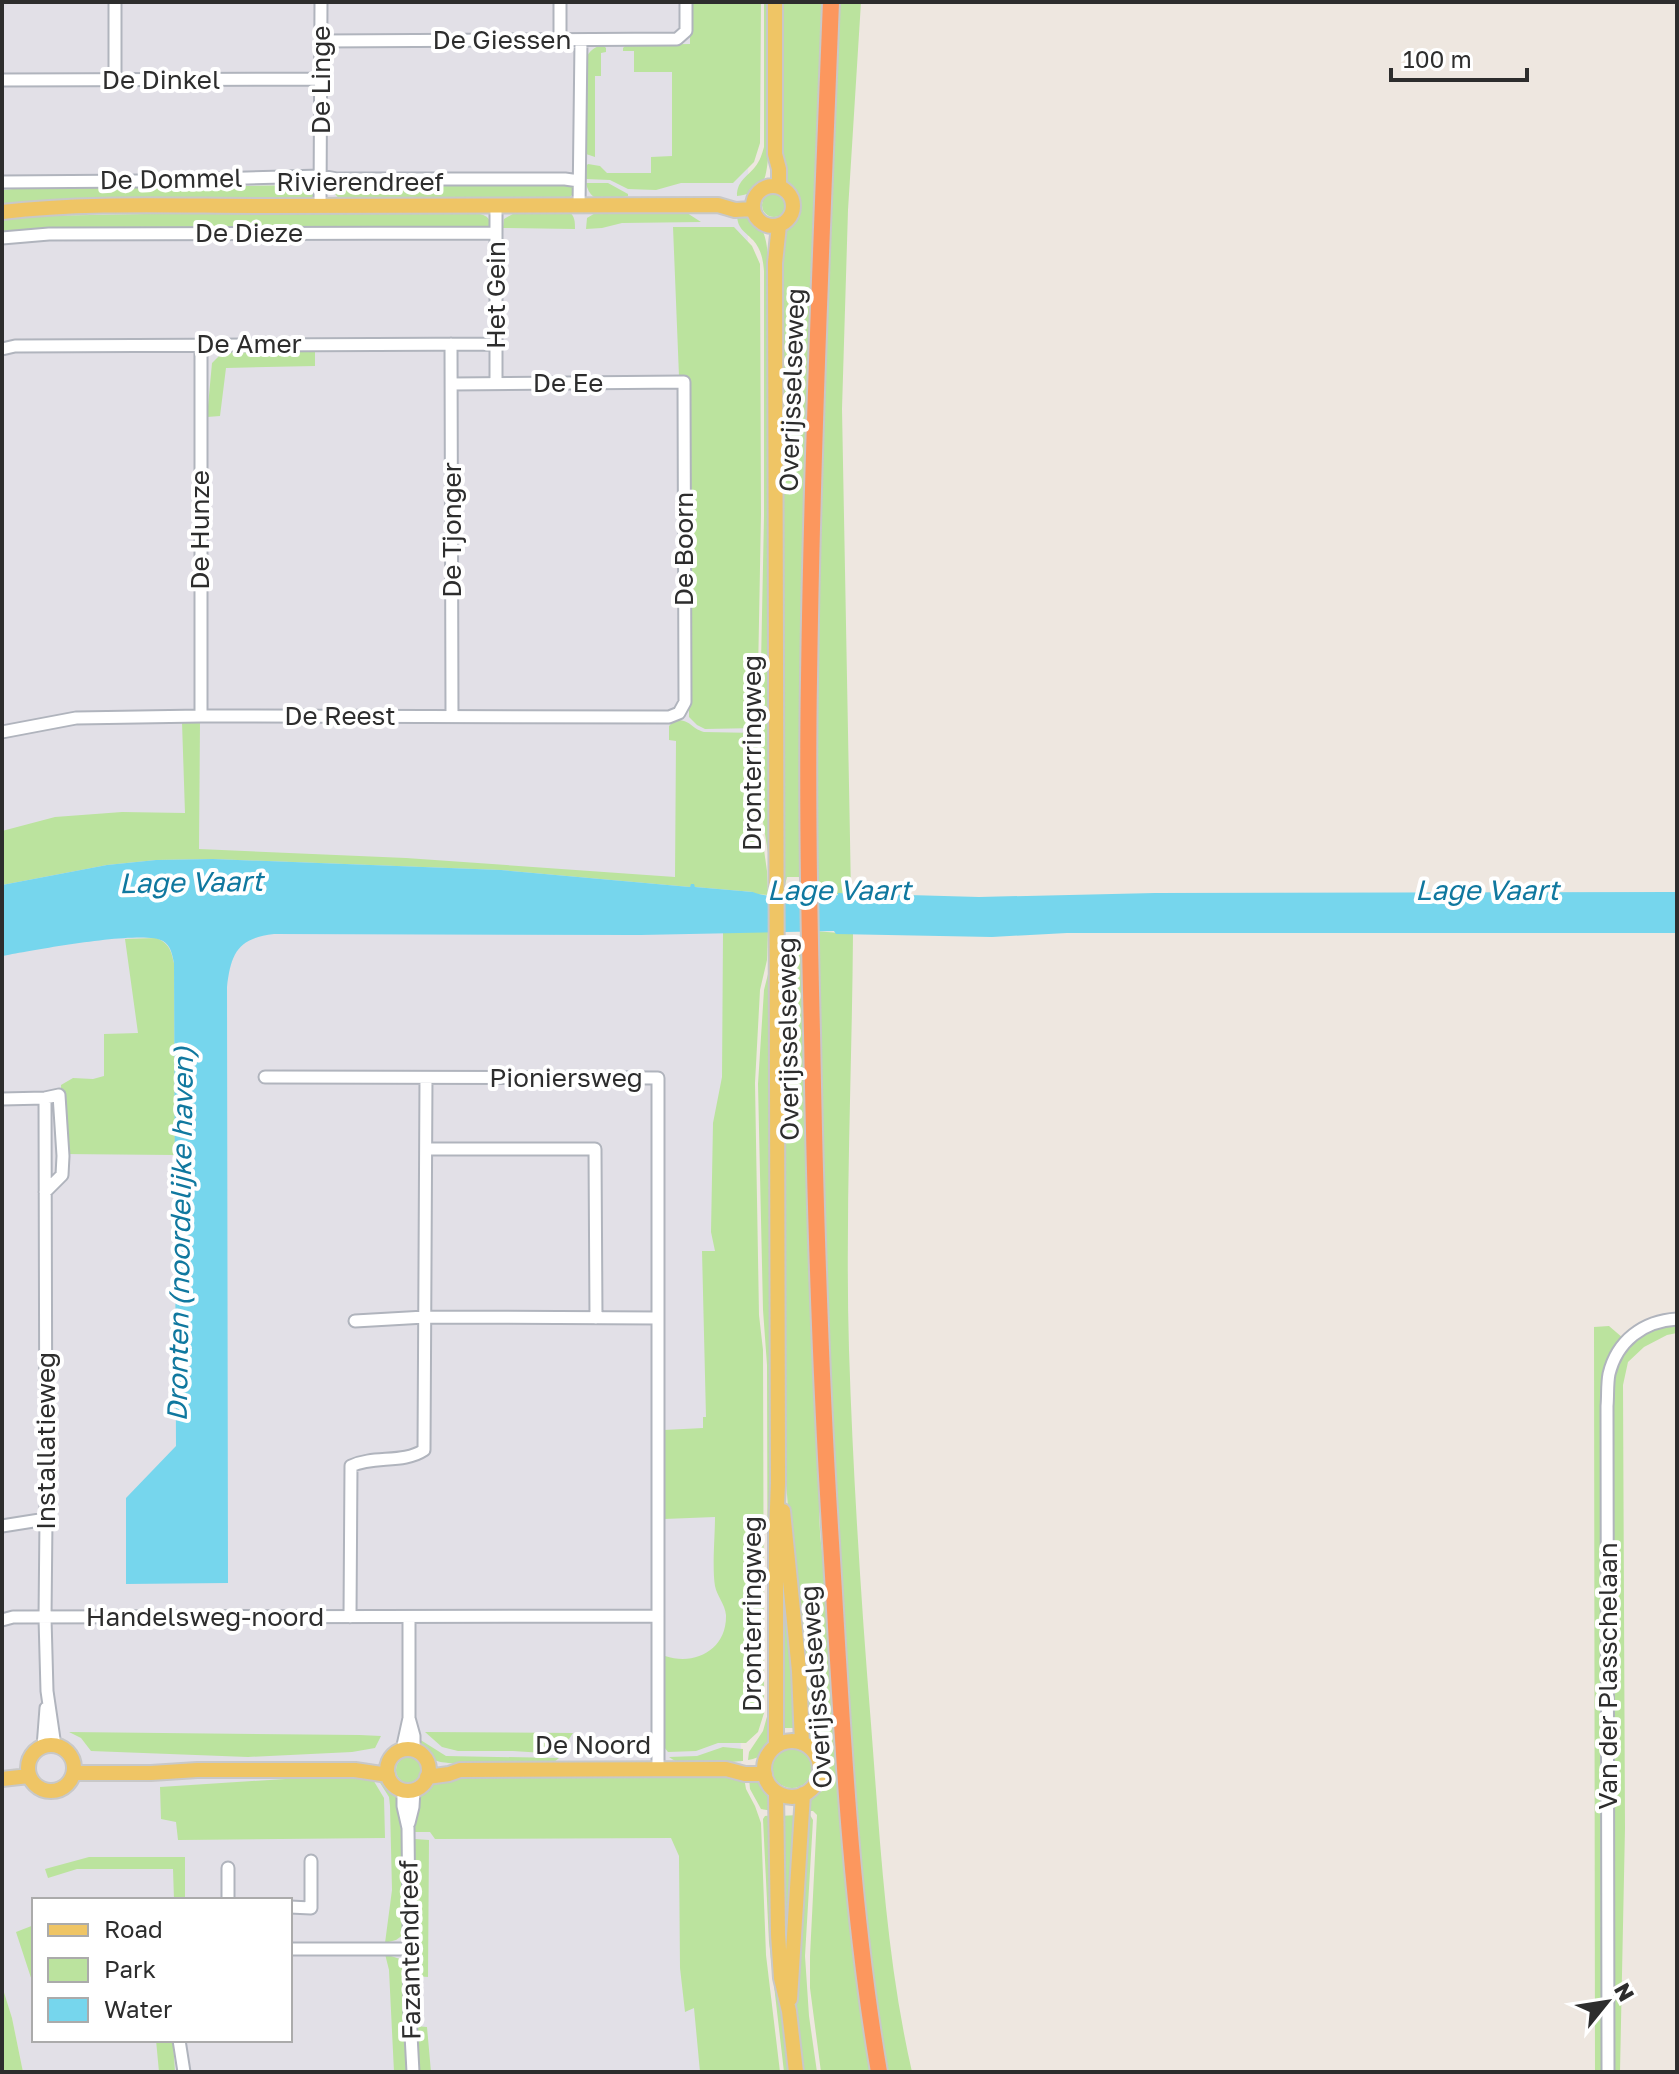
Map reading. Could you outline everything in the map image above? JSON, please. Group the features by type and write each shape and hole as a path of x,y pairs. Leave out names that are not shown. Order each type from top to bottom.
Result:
{"highway":[{"name":"Overijsselseweg","path":"831,2 816,360 809,684 815,1212 827,1481 854,1883 879,2072"}],"main road":[{"path":"774,186 770,168 775,154 775,2"},
{"path":"774,186 789,194 793,206 789,218 774,225 759,220 754,205 760,191 774,186"},
{"name":"Rivierendreef","path":"2,212 122,207 718,205 731,202 754,205"},
{"name":"Dronterringweg","path":"774,225 776,1746"},
{"name":"Dronterringweg","path":"778,1483 799,1671 802,1743"},
{"path":"789,1741 802,1743 817,1756 819,1775 814,1786 803,1794 785,1796 776,1792 767,1781 767,1756 776,1746 789,1741"},
{"path":"49,1747 69,1752 74,1768 68,1784 53,1789 35,1786 28,1770 31,1755 49,1747"},
{"path":"408,1750 423,1755 428,1771 423,1783 408,1790 395,1786 388,1770 391,1757 408,1750"},
{"name":"De Noord","path":"428,1771 449,1765 460,1770 726,1769 745,1774 765,1768"},
{"path":"74,1768 151,1773 355,1770 369,1766 388,1770"},
{"path":"2,1769 28,1770"},
{"path":"2,1779 28,1770"},
{"path":"776,1792 781,1978 789,2011 796,2072"},
{"path":"789,2011 803,1794"}],"street":[{"path":"115,2 115,79"},
{"name":"De Linge","path":"320,206 321,2"},
{"path":"560,2 560,41"},
{"name":"De Giessen","path":"321,41 677,39 686,31 686,2"},
{"path":"579,206 581,41"},
{"name":"De Dinkel","path":"2,80 321,79"},
{"name":"De Dommel","path":"2,182 321,176 337,179 579,181"},
{"name":"Het Gein","path":"496,206 496,383"},
{"name":"De Dieze","path":"2,238 64,234 496,233"},
{"name":"De Amer","path":"2,349 15,346 201,344 496,344"},
{"name":"De Hunze","path":"201,344 201,716"},
{"name":"De Tjonger","path":"451,344 452,716"},
{"name":"De Ee","path":"452,384 684,382"},
{"name":"De Boorn","path":"679,713 685,702 684,382"},
{"name":"De Reest","path":"2,732 76,718 669,717 679,713"},
{"name":"Pioniersweg","path":"265,1077 658,1078 658,1769"},
{"path":"350,1617 351,1466 362,1461 415,1456 424,1450 426,1078"},
{"name":"Installatieweg","path":"45,1192 62,1175 59,1095 45,1098 45,1192 46,1519 45,1618 49,1747"},
{"path":"2,1099 45,1098"},
{"path":"426,1149 595,1149 596,1318"},
{"path":"355,1321 425,1317 658,1318"},
{"name":"Van der Plasschelaan","path":"1608,2072 1609,1376 1617,1352 1629,1337 1646,1326 1677,1319"},
{"path":"2,1526 46,1519"},
{"name":"Handelsweg-noord","path":"2,1620 13,1617 658,1616"},
{"path":"408,1750 414,1736 409,1718 409,1617"},
{"name":"Fazantendreef","path":"408,1790 403,1806 408,1828 413,2072"},
{"path":"292,1907 311,1908 311,1861"},
{"path":"228,1868 228,1898"},
{"path":"292,1949 409,1949"},
{"path":"179,2042 184,2072"}],"shaded area":[{"path":"2,2 749,2 740,1721 743,1820 769,2072 23,2072 2,1986"}],"green space":[{"path":"690,2 761,2 760,143 754,162 733,183 681,183 656,190 628,189 610,180 586,179 588,164 600,166 607,173 651,173 651,157 672,156 672,72 634,72 634,51 623,51 623,48 626,45 690,44"},
{"path":"764,2 771,2 767,171 758,188 737,196 740,183 757,165 764,147"},
{"path":"781,2 825,2 822,108 817,130 815,172 818,193 802,877 787,877 785,885 781,884 781,262 785,230 798,206 783,172"},
{"path":"838,2 861,2 848,210 842,409 851,893 815,896 823,347"},
{"path":"603,45 606,52 601,53 601,76 595,76 595,157 586,154 585,64 591,51"},
{"path":"586,183 608,183 628,196 602,200 592,196"},
{"path":"573,184 575,188 568,199 340,200 332,186"},
{"path":"312,185 317,190 310,201 2,206 2,190 13,189"},
{"path":"774,193 783,196 786,205 783,214 774,217 765,214 762,205 765,196"},
{"path":"518,211 569,212 574,217 575,229 503,228 504,219"},
{"path":"684,211 701,222 622,223 586,229 587,218 597,212"},
{"path":"198,213 475,213 485,216 491,224 488,228 2,236 2,218"},
{"path":"737,214 748,217 761,228 767,245 769,275 771,871 763,822 760,713 764,271 760,251 740,226"},
{"path":"673,227 734,227 752,246 760,264 761,514 757,728 705,729 689,717 689,377 679,376"},
{"path":"315,349 315,366 226,368 220,416 207,417 212,363 225,350"},
{"path":"675,720 685,721 704,732 757,733 760,822 768,895 695,887 692,884 690,887 501,870 213,859 107,865 2,885 2,831 55,817 122,812 185,813 182,722 200,722 199,849 406,858 675,877 676,741 669,740 669,726"},
{"path":"768,931 767,960 760,990 755,1083 759,1315 763,1350 764,1713 758,1732 746,1743 718,1743 696,1751 668,1752 664,1747 665,1656 687,1659 707,1652 721,1638 726,1615 714,1579 715,1517 664,1519 664,1430 703,1428 703,1417 706,1417 702,1251 715,1251 711,1232 713,1123 722,1077 723,933"},
{"path":"814,931 853,934 848,1298 855,1491 885,1899 896,1986 912,2072 885,2072 869,1960 848,1732 847,1660 842,1634 830,1426"},
{"path":"156,938 169,948 174,963 175,1155 62,1154 61,1085 73,1078 104,1076 104,1034 138,1033 125,939"},
{"path":"781,943 785,943 787,951 803,950 820,1533 872,2072 821,2072 810,1988 817,1815 806,1811 809,1796 820,1781 823,1768 821,1755 807,1735 784,1451"},
{"path":"772,958 773,1736 764,1752 748,1760 749,1752 763,1731 768,1713 767,1365 758,1084 764,990"},
{"path":"1677,1322 1677,1333 1644,1347 1628,1362 1623,1385 1625,1828 1620,2072 1611,2072 1612,1402 1620,1361 1630,1342 1653,1327"},
{"path":"1609,1326 1623,1338 1606,1377 1606,2072 1595,2072 1594,1327"},
{"path":"782,1531 798,1728 779,1728"},
{"path":"69,1732 381,1736 375,1748 352,1752 248,1757 91,1751 81,1738"},
{"path":"425,1732 573,1733 559,1754 458,1751 442,1747"},
{"path":"419,1739 446,1756 559,1758 553,1763 440,1762 427,1755"},
{"path":"723,1747 743,1749 743,1761 694,1765 669,1757 697,1756"},
{"path":"792,1748 806,1754 812,1768 806,1782 792,1788 778,1782 772,1768 778,1754"},
{"path":"409,1757 418,1761 422,1770 418,1779 409,1783 400,1779 396,1770 400,1761"},
{"path":"712,1774 744,1777 761,1823 766,1955 780,2072 700,2072 694,2008 685,2012 680,1968 679,1856 671,1838 435,1839 430,1832 414,1832 418,1795 436,1779 488,1775"},
{"path":"348,1775 372,1778 384,1798 385,1838 178,1840 176,1822 161,1819 160,1787"},
{"path":"377,1778 388,1784 398,1797 404,1864 403,1935 385,1943 392,1890 390,1806 389,1797"},
{"path":"749,1778 765,1785 770,1793 773,1811 761,1809 750,1789"},
{"path":"773,1815 777,1965 790,2072 784,2072 769,1942 763,1819"},
{"path":"799,1815 785,1980 779,1816"},
{"path":"806,1815 813,1820 805,1956 817,2072 801,2072 795,1993"},
{"path":"415,1839 429,1840 428,1977 414,1976"},
{"path":"89,1857 185,1857 185,1898 174,1898 173,1869 77,1869 48,1878 45,1869"},
{"path":"32,1926 32,1981 16,1932"},
{"path":"385,1954 400,1959 404,1966 409,2072 394,2072 389,1970"},
{"path":"2,1986 23,2072 3,2072 2,2068"},
{"path":"415,2026 427,2027 431,2072 419,2072"},
{"path":"156,2042 173,2042 175,2072 159,2072"}],"water":[{"path":"213,859 501,870 690,887 694,884 695,887 781,897 835,896 838,893 979,897 1155,893 1677,892 1677,933 1067,933 992,937 836,934 834,931 640,935 274,934 252,939 234,956 227,987 228,1583 126,1584 126,1498 176,1446 174,963 168,945 152,938 86,942 2,956 2,885 107,865"}],"water label":[{"name":"Lage Vaart","path":"191,882"},
{"name":"Lage Vaart","path":"839,890"},
{"name":"Lage Vaart","path":"1487,890"},
{"name":"Dronten (noordelijke haven)","path":"180,1234"}]}
